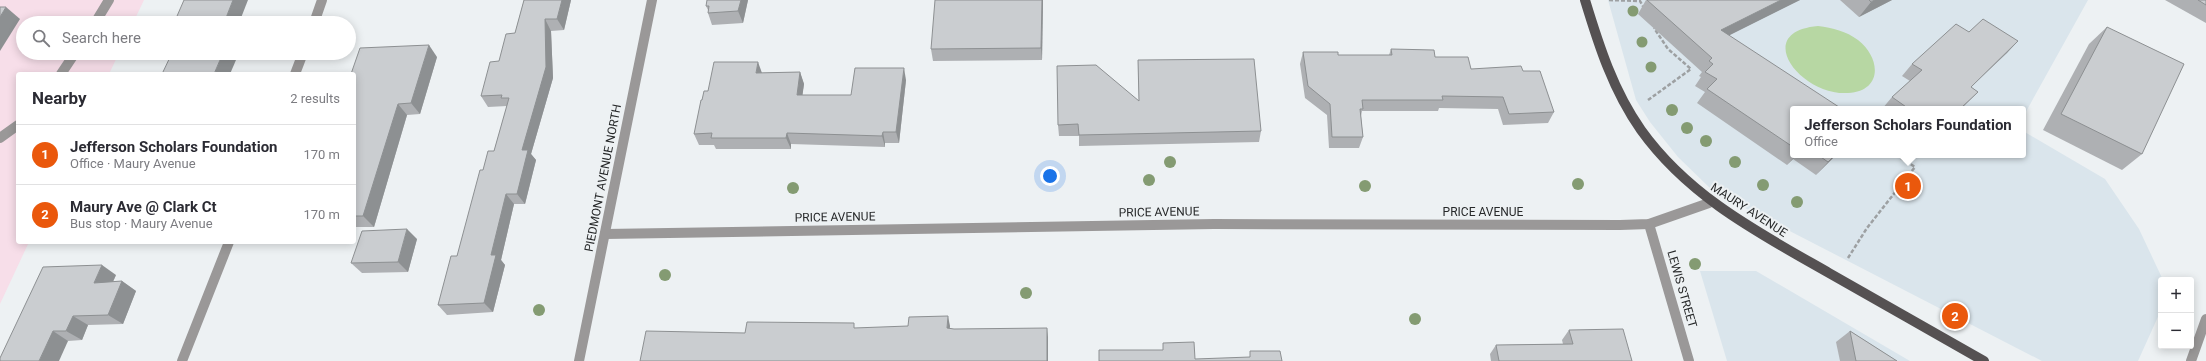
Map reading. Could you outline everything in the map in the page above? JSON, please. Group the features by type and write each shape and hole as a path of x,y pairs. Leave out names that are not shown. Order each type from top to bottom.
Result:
{"main road":[{"name":"MAURY AVENUE","path":"1585,0 1605,63 1616,88 1635,122 1659,155 1709,203 1831,276 1984,361"}],"street":[{"path":"100,16 110,0"},
{"path":"316,16 322,0"},
{"name":"PIEDMONT AVENUE NORTH","path":"579,361 652,0"},
{"path":"62,72 70,60"},
{"path":"296,72 300,60"},
{"path":"0,138 16,126"},
{"name":"PRICE AVENUE","path":"605,234 1214,224 1649,224 1709,203"},
{"name":"LEWIS STREET","path":"1649,224 1689,361"},
{"path":"182,361 228,244"},
{"path":"2191,361 2206,319"}],"path":[{"path":"1608,0 1640,1 1646,12"},
{"path":"1646,101 1691,69 1668,49 1652,22"},
{"path":"1847,260 1867,228 1914,167 1900,158"}],"shaded area":[{"path":"0,0 144,0 136,16 16,16 16,60 116,60 110,72 16,72 16,244 28,244 0,304"},
{"path":"1608,0 2088,0 2026,112 2026,106 1790,106 1790,158 2026,158 2026,133 2105,179 2139,229 2162,277 2158,277 2158,317 2138,361 2042,361 1714,192 1678,157 1650,122 1636,100"},
{"path":"1700,271 1756,271 1910,361 1727,361"}],"green space":[{"path":"1818,26 1844,32 1858,40 1866,47 1874,64 1875,72 1873,80 1868,86 1859,91 1848,93 1830,91 1814,85 1800,75 1790,63 1786,51 1788,39 1798,31"}],"building":[{"path":"184,0 233,0 227,16 177,16"},
{"path":"524,0 562,0 557,19 545,19 546,67 522,150 528,150 517,194 506,194 491,255 496,255 484,303 438,305 451,256 457,256 480,170 483,170 488,151 494,151 509,98 501,98 502,95 481,96 490,62 499,61 506,34 515,33"},
{"path":"707,0 741,0 738,11 708,13 709,6 706,6"},
{"path":"935,0 1042,0 1041,48 931,49"},
{"path":"1647,0 1781,0 1721,30 1837,106 1790,106 1790,145 1707,89 1717,79 1705,72 1713,64 1709,61 1712,58"},
{"path":"2198,0 2206,0 2206,5"},
{"path":"0,7 6,7 0,17"},
{"path":"1983,19 2018,41 1971,87 1978,92 1963,106 1905,106 1892,97 1922,70 1912,64 1956,24 1969,32"},
{"path":"2107,27 2184,64 2142,154 2061,114"},
{"path":"429,45 411,103 398,104 363,216 356,216 356,72 352,72 360,48"},
{"path":"1391,49 1434,50 1435,57 1468,57 1471,69 1521,66 1523,71 1540,71 1554,112 1509,114 1503,97 1442,96 1443,100 1362,100 1363,109 1360,109 1363,137 1332,137 1330,104 1308,86 1303,52 1338,52 1338,55 1392,55"},
{"path":"1254,59 1261,131 1079,135 1078,124 1058,125 1057,66 1096,65 1139,101 1138,60"},
{"path":"169,60 220,60 215,72 163,72"},
{"path":"714,62 758,62 756,73 800,72 797,95 851,95 855,68 904,68 896,132 883,132 882,136 787,133 786,138 711,138 712,133 694,134 701,100 704,91 708,91"},
{"path":"1822,158 1832,158 1828,162"},
{"path":"407,229 398,262 351,263 362,231"},
{"path":"102,265 94,283 122,281 108,315 73,316 66,331 53,331 39,361 0,361 0,358 43,267"},
{"path":"948,316 947,328 954,329 1047,328 1047,361 640,361 646,331 745,333 747,322 854,323 854,328 908,326 909,317"},
{"path":"1623,329 1632,361 1499,361 1496,345 1573,344 1569,330"},
{"path":"1850,331 1897,361 1856,361"},
{"path":"1194,342 1195,359 1250,357 1250,351 1280,351 1282,361 1099,361 1099,350 1163,350 1163,343"}],"place":[{"name":"Jefferson Scholars Foundation","path":"1908,186"},
{"name":"Maury Ave @ Clark Ct","path":"1955,316"}]}
